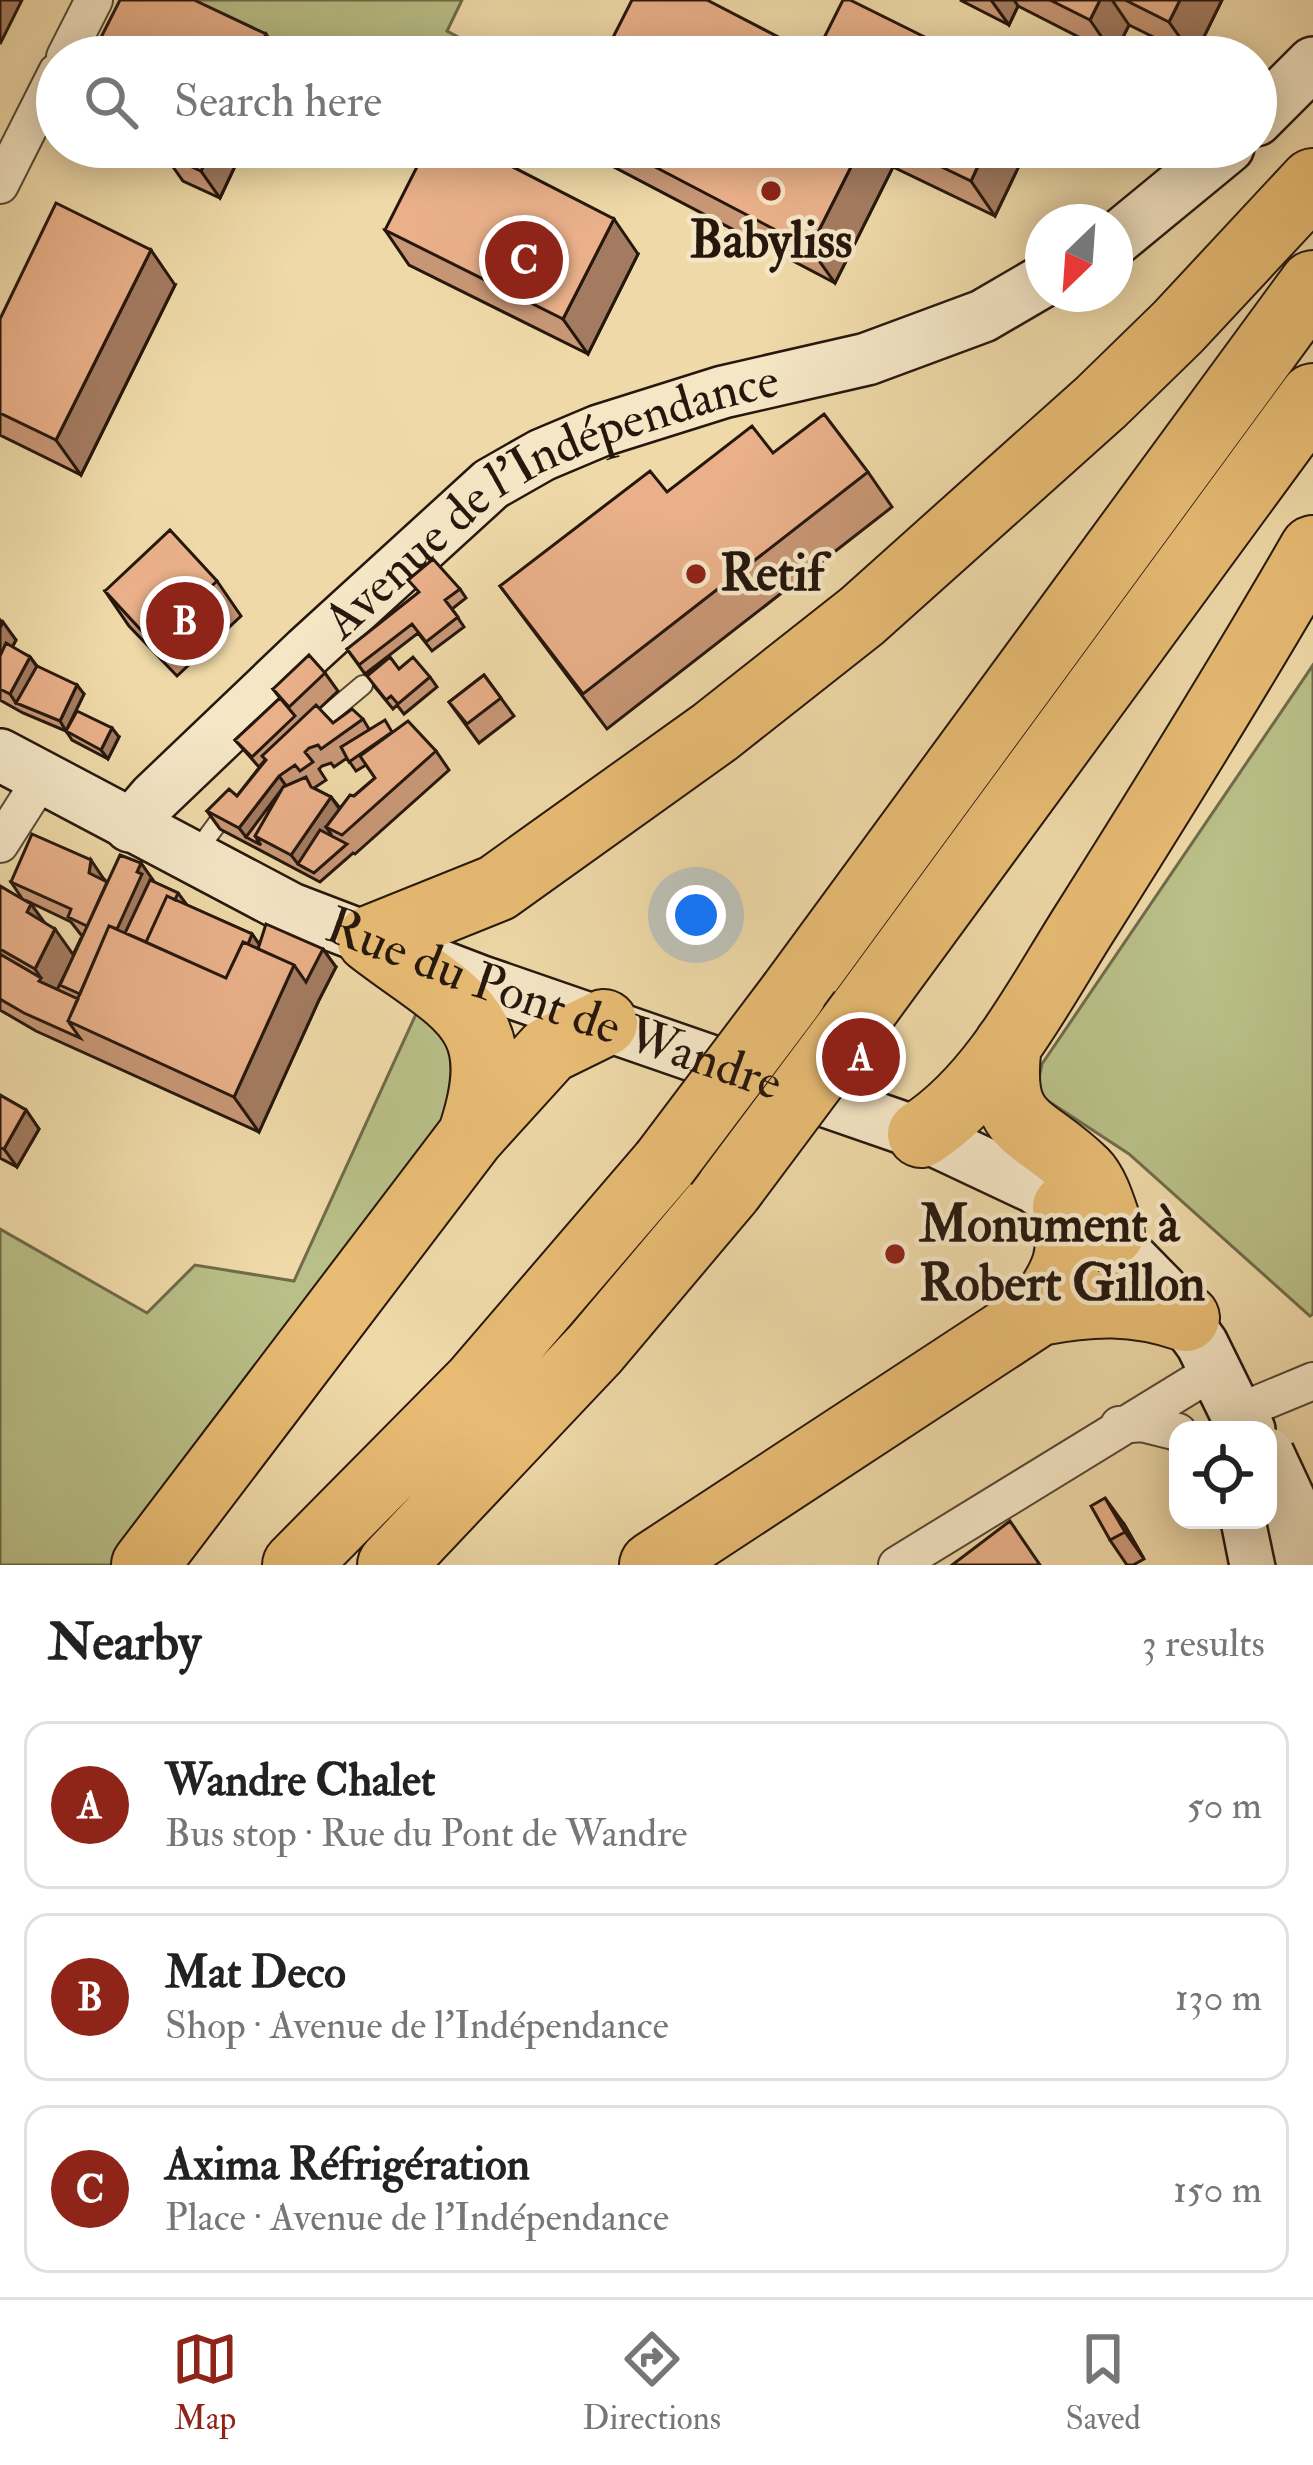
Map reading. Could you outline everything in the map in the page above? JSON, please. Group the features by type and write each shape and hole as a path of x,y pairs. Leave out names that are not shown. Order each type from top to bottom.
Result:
{"highway":[{"path":"370,939 496,888 715,732 862,616 1117,387 1313,182"},
{"path":"296,1565 476,1383 664,1164 1313,284"},
{"path":"391,1565 566,1381 729,1190 1313,398"},
{"path":"921,1134 952,1114 1008,1044 1313,550"},
{"path":"478,981 472,950 475,932 496,888"},
{"path":"370,939 459,1006 481,1036 487,1084 471,1136"},
{"path":"145,1565 471,1136 549,1050 604,1023"},
{"path":"1008,1044 1004,1090 1015,1115 1032,1134 1088,1175 1090,1224 1072,1243 1068,1262 1039,1312"},
{"path":"653,1565 1039,1312 1108,1302 1158,1308 1225,1392"}],"main road":[{"path":"1277,98 1313,63"},
{"path":"1133,225 1202,168"},
{"name":"Avenue de l'Indépendance","path":"130,826 308,651 491,484 599,431 723,392 867,359 983,316 1025,292"},
{"name":"Rue du Pont de Wandre","path":"21,767 292,909 478,981 921,1134 986,1162 1090,1224 1225,1392"},
{"path":"1277,1473 1289,1499 1303,1565"},
{"path":"1249,1529 1256,1565"}],"street":[{"path":"76,36 94,0"},
{"path":"0,185 36,114"},
{"path":"0,844 21,767"},
{"path":"897,1565 1120,1425 1225,1392 1313,1381"},
{"path":"1120,1425 1142,1423 1169,1430"},
{"path":"1272,1565 1313,1529"}],"lane":[{"path":"292,745 363,685"},
{"path":"191,859 211,826 243,792"}],"green space":[{"path":"184,0 462,0 447,31 456,36 257,36"},
{"path":"1313,665 1310,1316 1129,1154 1036,1093 1042,1064"},
{"path":"416,1014 472,1041 464,1121 119,1565 0,1565 0,1229 147,1313 195,1265 294,1281"}],"building":[{"path":"120,0 194,0 266,34 265,36 102,36"},
{"path":"632,0 707,0 776,36 614,36"},
{"path":"843,0 923,36 825,36"},
{"path":"1050,0 1100,0 1090,20"},
{"path":"1125,0 1180,0 1169,22"},
{"path":"416,168 515,168 614,219 563,319 385,230"},
{"path":"657,168 850,168 810,248"},
{"path":"944,168 977,168 971,181"},
{"path":"56,203 151,250 56,440 0,413 0,319"},
{"name":"Retif","path":"824,414 868,472 583,694 500,586 650,471 667,492 752,426 773,453"},
{"path":"170,530 217,581 152,642 105,591"},
{"path":"433,559 460,589 445,600 458,617 426,642 412,624 359,665 347,649 419,592 408,580"},
{"path":"6,643 30,657 10,694 0,689 0,656"},
{"path":"309,655 325,673 289,707 273,689"},
{"path":"390,657 399,669 413,657 430,677 398,704 391,696 386,700 367,676"},
{"path":"37,666 77,685 60,721 16,703"},
{"path":"484,675 501,698 467,724 449,702"},
{"path":"280,698 295,716 252,757 235,740"},
{"path":"316,705 333,723 352,709 363,719 321,749 318,745 309,748 305,752 313,762 300,771 295,765 279,776 239,828 207,811 229,789 237,796 266,760 262,756"},
{"path":"77,711 112,728 101,750 66,731"},
{"path":"385,720 392,732 349,762 341,747"},
{"path":"408,721 436,751 342,835 326,827 350,795 375,778 360,756"},
{"path":"306,777 311,787 331,797 291,855 255,836 283,787"},
{"path":"282,789 255,836 261,845 246,837"},
{"path":"320,830 347,844 314,873 298,864"},
{"path":"32,834 91,860 89,873 107,882 87,926 68,917 71,909 11,882"},
{"path":"120,855 141,863 137,872 142,874 117,929 109,926 80,994 60,985"},
{"path":"150,880 178,893 175,900 167,896 146,942 125,933"},
{"path":"0,886 31,904 27,912 55,929 35,969 0,949"},
{"path":"167,896 252,934 248,944 243,942 226,978 146,942"},
{"path":"266,924 323,949 306,982 294,965 258,949"},
{"path":"109,926 226,978 243,942 294,965 234,1097 68,1021"},
{"path":"0,954 41,978 39,981 78,999 68,1021 80,1038 0,999"},
{"path":"0,1095 26,1110 4,1149 0,1147"},
{"path":"1105,1498 1125,1532 1110,1540 1091,1506"},
{"path":"1010,1521 1040,1565 952,1565"}],"place":[{"name":"Babyliss","path":"771,191"},
{"name":"Axima Réfrigération","path":"524,260"},
{"name":"Retif","path":"696,574"},
{"name":"Mat Deco","path":"185,621"},
{"name":"Wandre Chalet","path":"861,1057"},
{"name":"Monument à Robert Gillon","path":"895,1254"}]}
